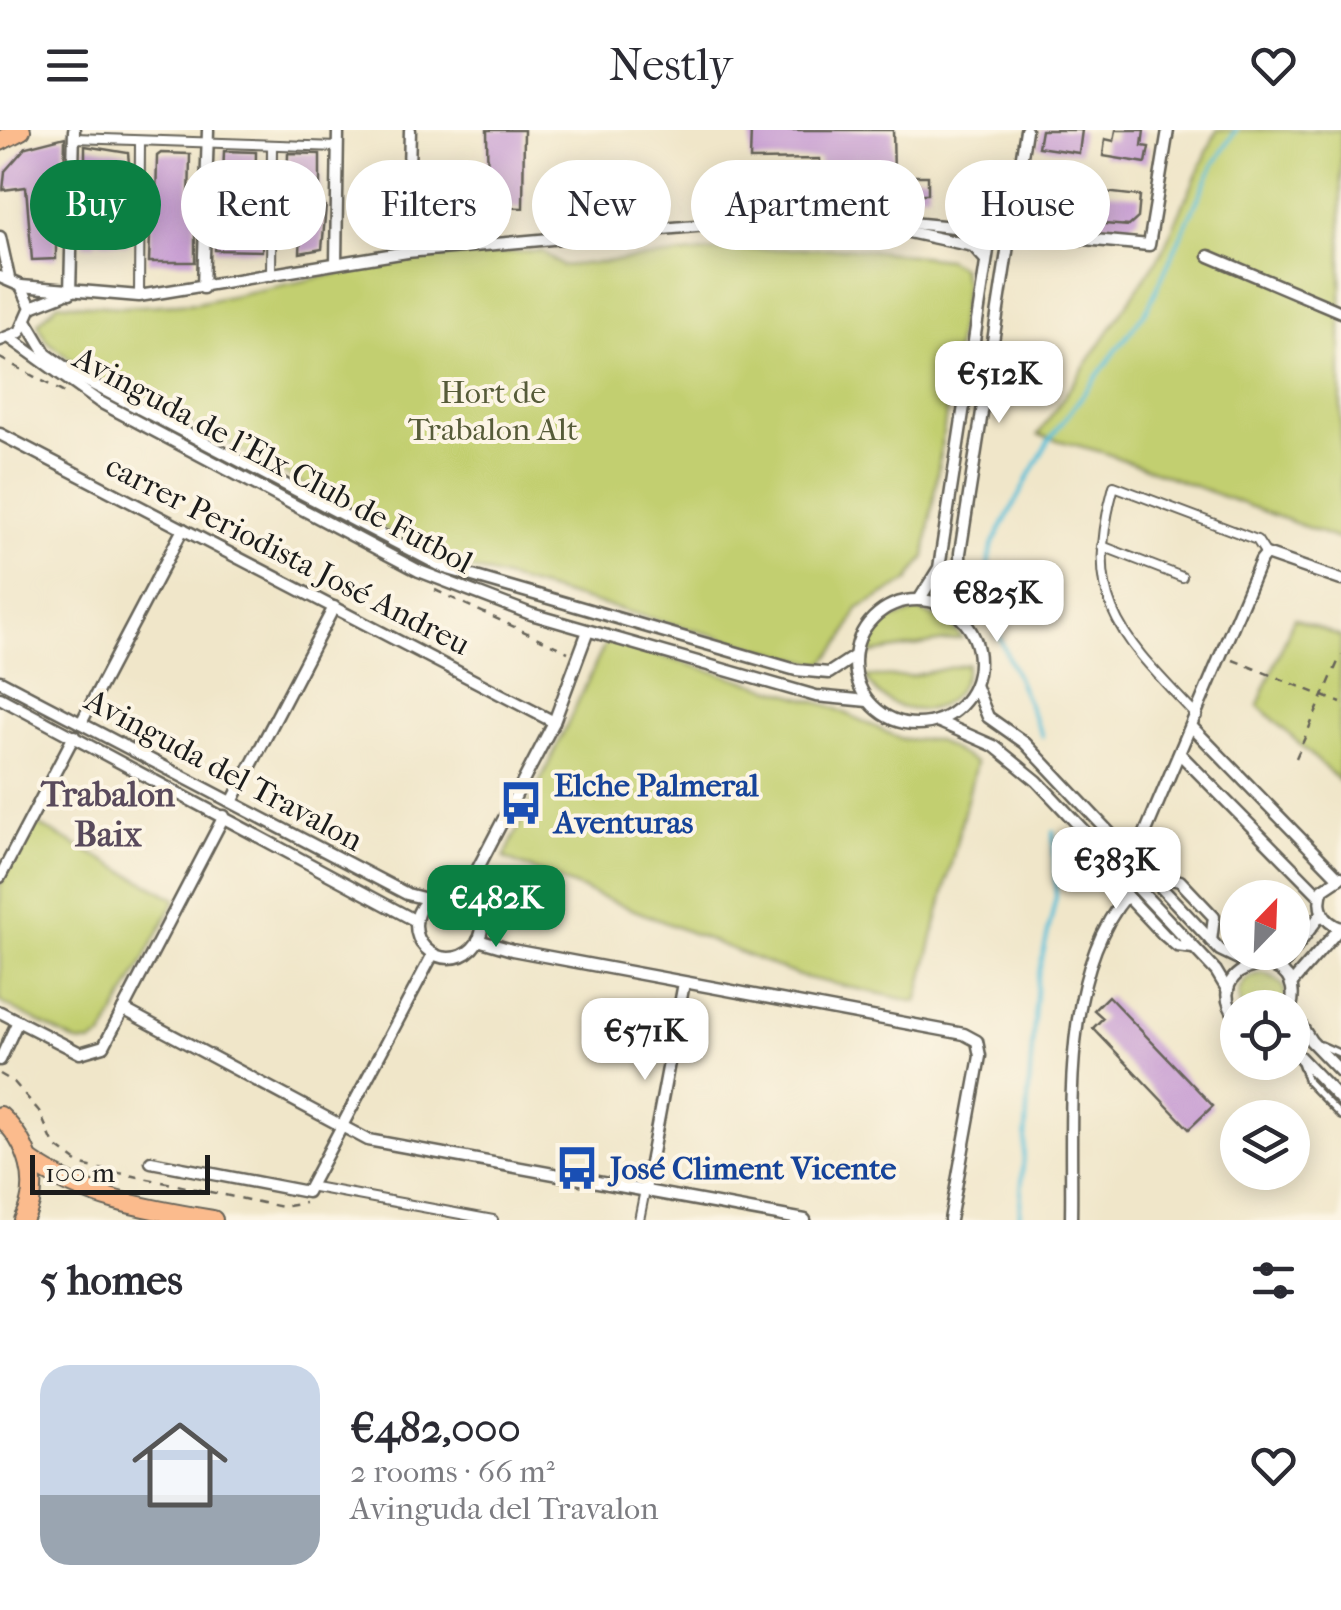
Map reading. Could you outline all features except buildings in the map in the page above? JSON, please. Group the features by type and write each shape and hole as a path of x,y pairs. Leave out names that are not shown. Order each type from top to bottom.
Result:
{"main road":[{"path":"0,142 21,130"},
{"path":"0,1116 19,1136 29,1160 32,1187 22,1220"},
{"path":"29,1160 84,1192 132,1206 212,1220"}],"street":[{"path":"203,288 208,130"},
{"path":"336,263 338,130"},
{"path":"407,252 410,130"},
{"path":"1019,160 1026,130"},
{"path":"1110,241 1149,244 1168,130"},
{"path":"70,293 74,134 140,142 338,147"},
{"path":"139,296 140,142"},
{"path":"272,146 272,277"},
{"path":"0,237 4,278 22,286 139,296 407,252 691,226"},
{"path":"925,236 974,246 986,262"},
{"path":"920,600 939,568 986,262 993,250"},
{"path":"1000,250 960,553 961,618 977,644 975,685 988,717 1025,743 1220,948"},
{"path":"1209,256 1341,312"},
{"path":"5,339 28,322 30,307 22,286"},
{"path":"30,307 70,293"},
{"name":"Avinguda de l'Elx Club de Futbol","path":"28,322 46,354 79,377 445,568 796,670 829,673 855,656"},
{"name":"Avinguda de l'Elx Club de Futbol","path":"5,339 98,400 420,571 481,598 816,696 868,701"},
{"name":"carrer Periodista José Andreu","path":"0,434 554,722"},
{"path":"1135,858 1180,754 1194,721 1222,656 1264,557 1257,540 1114,486 1100,567 1108,604 1130,644 1194,721 1224,761 1339,877 1320,896"},
{"path":"80,723 183,529"},
{"path":"1102,546 1182,577"},
{"path":"1264,557 1341,580"},
{"path":"961,618 920,600 884,609 867,624 855,656 858,684 868,701 884,715 908,724 937,721 960,706 975,685"},
{"path":"232,802 334,607"},
{"path":"464,895 554,722 588,631"},
{"name":"Avinguda del Travalon","path":"0,681 407,894 427,900"},
{"name":"Avinguda del Travalon","path":"0,698 416,921"},
{"path":"937,721 994,746 1037,781 1194,948 1227,990"},
{"path":"0,876 74,736"},
{"path":"1180,754 1320,896 1322,913 1340,928 1291,984"},
{"path":"1206,778 1215,765 1224,761"},
{"path":"0,1012 80,1052 104,1046 224,816"},
{"path":"1082,830 1086,851 1164,936 1178,946 1194,948"},
{"path":"1149,874 1180,881 1214,917 1211,941"},
{"path":"447,892 464,895 479,911 478,940 459,956 433,954 418,938 416,921 427,900 447,892"},
{"path":"1071,1220 1075,1042 1089,970 1115,909 1127,895"},
{"path":"1310,929 1322,913"},
{"path":"478,940 684,983 964,1034 977,1041 980,1056 950,1220"},
{"path":"151,1162 307,1192 314,1187 342,1125 433,954"},
{"path":"1229,990 1243,970"},
{"path":"1277,970 1291,984 1291,990"},
{"path":"639,1220 684,983"},
{"path":"123,1009 368,1140 805,1220"},
{"path":"0,1060 18,1021"},
{"path":"1311,1041 1341,1072"},
{"path":"1310,1067 1341,1100"},
{"path":"314,1187 492,1220"}],"lane":[{"path":"1311,1041 1341,1054"},
{"path":"1307,1080 1341,1116"}],"path":[{"path":"1296,758 1341,655"},
{"path":"1222,656 1341,703"},
{"path":"0,1074 14,1082 39,1112 54,1145 81,1165 148,1182 147,1191"}],"green space":[{"path":"1217,130 1341,130 1341,540 1102,452 1038,435 1161,254"},
{"name":"Hort de Trabalon Alt","path":"725,250 865,250 947,259 961,267 965,286 925,557 908,581 858,609 843,640 822,665 446,562 202,429 86,373 46,340 38,323 58,303 122,307 197,303 412,258 542,251 562,266"},
{"path":"919,611 951,624 962,638 866,654 886,621"},
{"path":"1294,618 1341,637 1339,781 1258,705"},
{"path":"607,640 830,706 901,739 936,740 976,763 917,1002 799,976 504,858"},
{"path":"967,664 962,683 952,697 924,710 891,703 866,677 911,676"},
{"path":"33,822 176,899 103,1037 90,1043 77,1042 0,1002 0,885"},
{"path":"1262,973 1274,978 1284,990 1240,990 1250,977"}],"waterway":[{"path":"1042,736 981,594 993,543 1049,440 1148,308 1213,166 1236,130"},
{"path":"1019,1220 1037,981 1056,897 1053,831"}],"place":[{"name":"Elche Palmeral Aventuras","path":"521,803"},
{"name":"José Climent Vicente","path":"577,1168"}],"district":[{"name":"Trabalon Baix","path":"108,814"}]}
